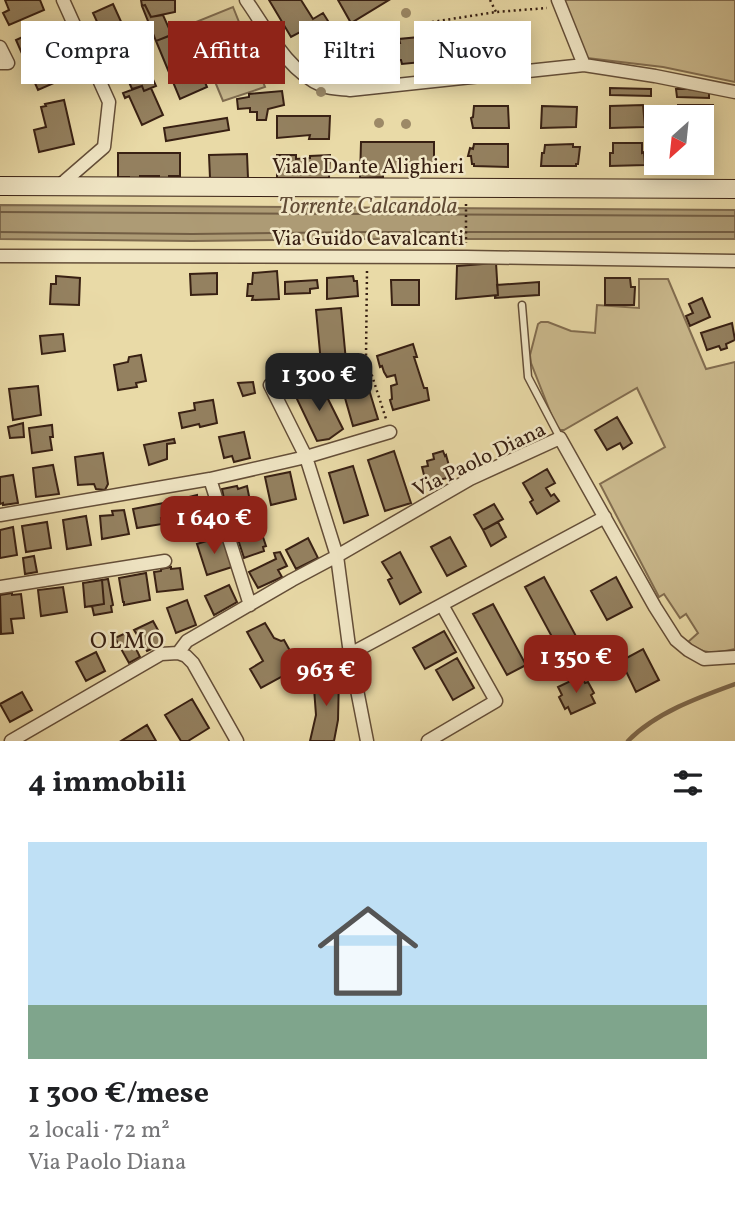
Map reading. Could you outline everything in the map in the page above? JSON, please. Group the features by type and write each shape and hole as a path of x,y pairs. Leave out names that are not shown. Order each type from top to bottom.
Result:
{"street":[{"path":"59,186 103,147 108,102 63,0"},
{"path":"246,0 300,74 325,87 351,90 584,65 735,92"},
{"path":"560,4 584,65"},
{"path":"0,47 8,62 0,64"},
{"name":"Viale Dante Alighieri","path":"0,186 735,190"},
{"name":"Via Guido Cavalcanti","path":"0,256 466,257 735,261"},
{"path":"270,385 306,457 337,556 349,653 367,741"},
{"path":"0,515 210,479 306,457 390,432"},
{"name":"Via Paolo Diana","path":"11,741 161,654 178,653 187,641 470,479 560,438 676,640 704,659 735,657"},
{"path":"210,479 250,605"},
{"path":"349,653 605,517"},
{"path":"0,587 165,561"},
{"path":"428,741 496,701 442,605"},
{"path":"178,653 193,663 237,741"}],"lane":[{"path":"522,305 528,377 560,438"}],"path":[{"path":"490,0 496,12"},
{"path":"438,21 560,4"},
{"path":"466,189 466,257"},
{"path":"367,257 366,357 390,432"}],"shaded area":[{"path":"563,0 735,0 735,82 663,67 587,58"},
{"path":"233,7 239,21 198,21"},
{"path":"216,84 264,84 265,87 223,101"},
{"path":"639,279 668,279 706,369 735,362 735,649 704,651 688,642 698,633 686,614 680,618 664,594 659,597 600,484 665,447 637,388 560,430 555,424 531,363 530,355 538,324 548,322 571,331 595,333 597,305 639,308"}],"water":[{"path":"0,205 735,210 735,239 0,239"}],"building":[{"path":"5,0 40,0 44,10 9,25 3,13 9,10"},
{"path":"141,0 175,0 175,12 151,17 145,5 142,6"},
{"path":"269,0 301,0 313,19 323,13 328,21 299,21 299,33 291,37 285,21 281,21"},
{"path":"338,0 389,0 354,21 350,21"},
{"path":"113,4 121,21 97,21 93,13"},
{"path":"145,5 151,17 163,15 168,26 168,36 156,41 154,21 148,21 142,6"},
{"path":"168,36 168,70 156,41"},
{"path":"21,38 21,51 16,40"},
{"path":"414,38 414,63 402,64 400,39"},
{"path":"154,82 156,86 144,91 142,86 132,89 130,84 154,84"},
{"path":"35,84 52,84 38,90"},
{"path":"174,84 206,84 207,87 180,99"},
{"path":"142,86 144,91 151,88 163,115 142,125 129,96 125,98 123,93"},
{"path":"610,88 651,89 651,96 610,95"},
{"path":"676,89 709,92 709,98 677,97"},
{"path":"282,91 284,105 268,109 266,120 257,120 257,112 250,112 250,108 238,109 237,99 249,97 249,94"},
{"path":"64,100 74,144 39,152 34,130 46,127 41,107"},
{"path":"643,105 644,127 610,128 610,106"},
{"path":"474,106 508,106 509,128 473,128 471,118"},
{"path":"542,106 577,107 576,127 541,128"},
{"path":"277,116 330,116 329,139 309,139 310,135 277,138"},
{"path":"227,118 229,130 166,141 164,128"},
{"path":"361,142 434,142 434,167 383,169 383,177 360,178"},
{"path":"613,143 642,143 644,165 610,166 610,153 613,153"},
{"path":"474,144 508,144 508,167 474,166 471,156 468,156"},
{"path":"573,144 573,147 580,147 576,166 541,166 545,145"},
{"path":"118,153 180,153 180,176 169,176 169,179 159,179 159,176 140,176 140,179 118,177"},
{"path":"247,154 248,178 210,178 209,155"},
{"path":"277,155 296,155 296,159 330,155 329,178 277,178"},
{"path":"496,263 498,295 456,299 457,266"},
{"path":"277,271 279,299 252,300 253,296 247,296 253,273"},
{"path":"217,273 217,294 191,295 190,274"},
{"path":"56,276 80,278 79,305 50,304 51,284 56,284"},
{"path":"353,276 354,281 357,281 358,296 327,299 327,278"},
{"path":"605,278 630,278 631,287 635,287 634,305 605,305"},
{"path":"317,280 318,288 310,289 310,293 285,294 285,282"},
{"path":"391,280 419,280 419,305 392,305"},
{"path":"539,282 539,295 495,298 498,295 497,285"},
{"path":"702,298 710,317 690,326 686,316 693,313 689,304"},
{"path":"341,308 346,361 321,363 316,310"},
{"path":"732,323 735,340 726,344 727,348 721,350 719,346 707,350 701,333"},
{"path":"63,334 65,351 42,354 40,336"},
{"path":"413,344 417,357 414,357 429,400 393,410 390,400 391,386 397,384 395,375 387,377 377,356"},
{"path":"141,355 146,381 136,383 137,387 118,390 114,365 128,362 129,357"},
{"path":"363,370 378,419 353,426 339,377"},
{"path":"253,382 255,393 243,396 238,383"},
{"path":"320,383 343,429 329,439 317,441 296,397 306,387"},
{"path":"38,386 41,415 13,420 9,389"},
{"path":"213,400 217,423 182,428 179,413 195,410 194,403"},
{"path":"617,417 632,443 623,449 620,443 607,450 595,430"},
{"path":"23,423 24,437 10,438 8,427"},
{"path":"52,425 52,450 32,453 29,428"},
{"path":"244,432 250,458 234,462 232,456 224,458 219,437"},
{"path":"174,439 175,443 167,444 167,459 149,465 144,445"},
{"path":"394,451 411,503 385,511 368,460"},
{"path":"443,451 451,473 446,475 447,478 426,483 422,467 428,466 427,461 434,459 433,454"},
{"path":"103,453 108,484 105,490 96,489 94,484 78,485 75,457"},
{"path":"53,465 59,494 36,497 33,468"},
{"path":"353,466 368,515 344,523 329,473"},
{"path":"547,469 555,483 546,488 551,496 554,494 559,501 537,514 530,502 533,500 523,483"},
{"path":"290,472 296,499 271,505 265,477"},
{"path":"13,475 18,503 0,504 0,477"},
{"path":"237,486 238,489 247,486 251,506 245,508 246,510 227,514 222,489"},
{"path":"197,495 197,499 208,497 212,517 201,520 201,529 192,532 181,499"},
{"path":"169,502 171,516 161,518 162,524 137,528 133,509"},
{"path":"494,504 503,519 483,530 474,515"},
{"path":"124,510 129,534 102,539 100,516 113,515 112,511"},
{"path":"86,516 91,545 67,549 63,520"},
{"path":"47,522 51,548 26,552 22,526"},
{"path":"498,522 506,537 491,546 483,530"},
{"path":"13,527 17,555 0,558 0,530"},
{"path":"256,527 266,546 263,547 264,551 244,558 236,533"},
{"path":"222,536 232,567 207,575 197,544"},
{"path":"450,537 466,566 447,576 431,547"},
{"path":"308,538 318,558 296,569 286,550"},
{"path":"280,552 287,566 278,570 282,577 258,588 249,572 276,559 274,553"},
{"path":"400,552 421,592 400,604 388,580 392,578 382,562"},
{"path":"34,556 37,572 25,574 23,558"},
{"path":"171,567 180,568 183,589 157,592 154,572"},
{"path":"146,573 150,600 124,605 119,578"},
{"path":"544,577 577,638 558,648 525,587"},
{"path":"616,577 632,607 607,620 591,591"},
{"path":"108,579 112,612 94,615 92,606 104,604 102,580"},
{"path":"102,580 104,604 85,607 83,583"},
{"path":"229,585 237,602 214,615 205,596"},
{"path":"63,587 67,612 41,616 38,590"},
{"path":"21,594 24,618 11,619 13,633 1,634 0,595"},
{"path":"187,600 196,625 176,633 167,608"},
{"path":"493,604 526,665 507,675 473,614"},
{"path":"153,621 164,641 147,651 134,630"},
{"path":"265,623 274,638 284,640 304,676 316,676 314,688 298,687 290,672 261,688 250,669 263,661 247,632"},
{"path":"444,631 456,652 425,669 413,648"},
{"path":"128,632 140,657 129,663 115,638"},
{"path":"643,649 659,680 636,692 621,661"},
{"path":"96,652 105,671 86,681 76,662"},
{"path":"457,658 474,688 453,700 436,670"},
{"path":"339,675 338,720 334,741 310,741 316,715 316,676"},
{"path":"581,676 594,693 591,695 595,703 571,714 559,697 562,695 558,687"},
{"path":"22,692 32,710 10,722 0,704"},
{"path":"192,699 209,728 188,741 181,741 165,715"},
{"path":"147,725 156,741 121,741"}],"waterway":[{"path":"628,741 664,714 735,684"}],"district":[{"name":"OLMO","path":"128,640"}],"water label":[{"name":"Torrente Calcandola","path":"368,205"}]}
